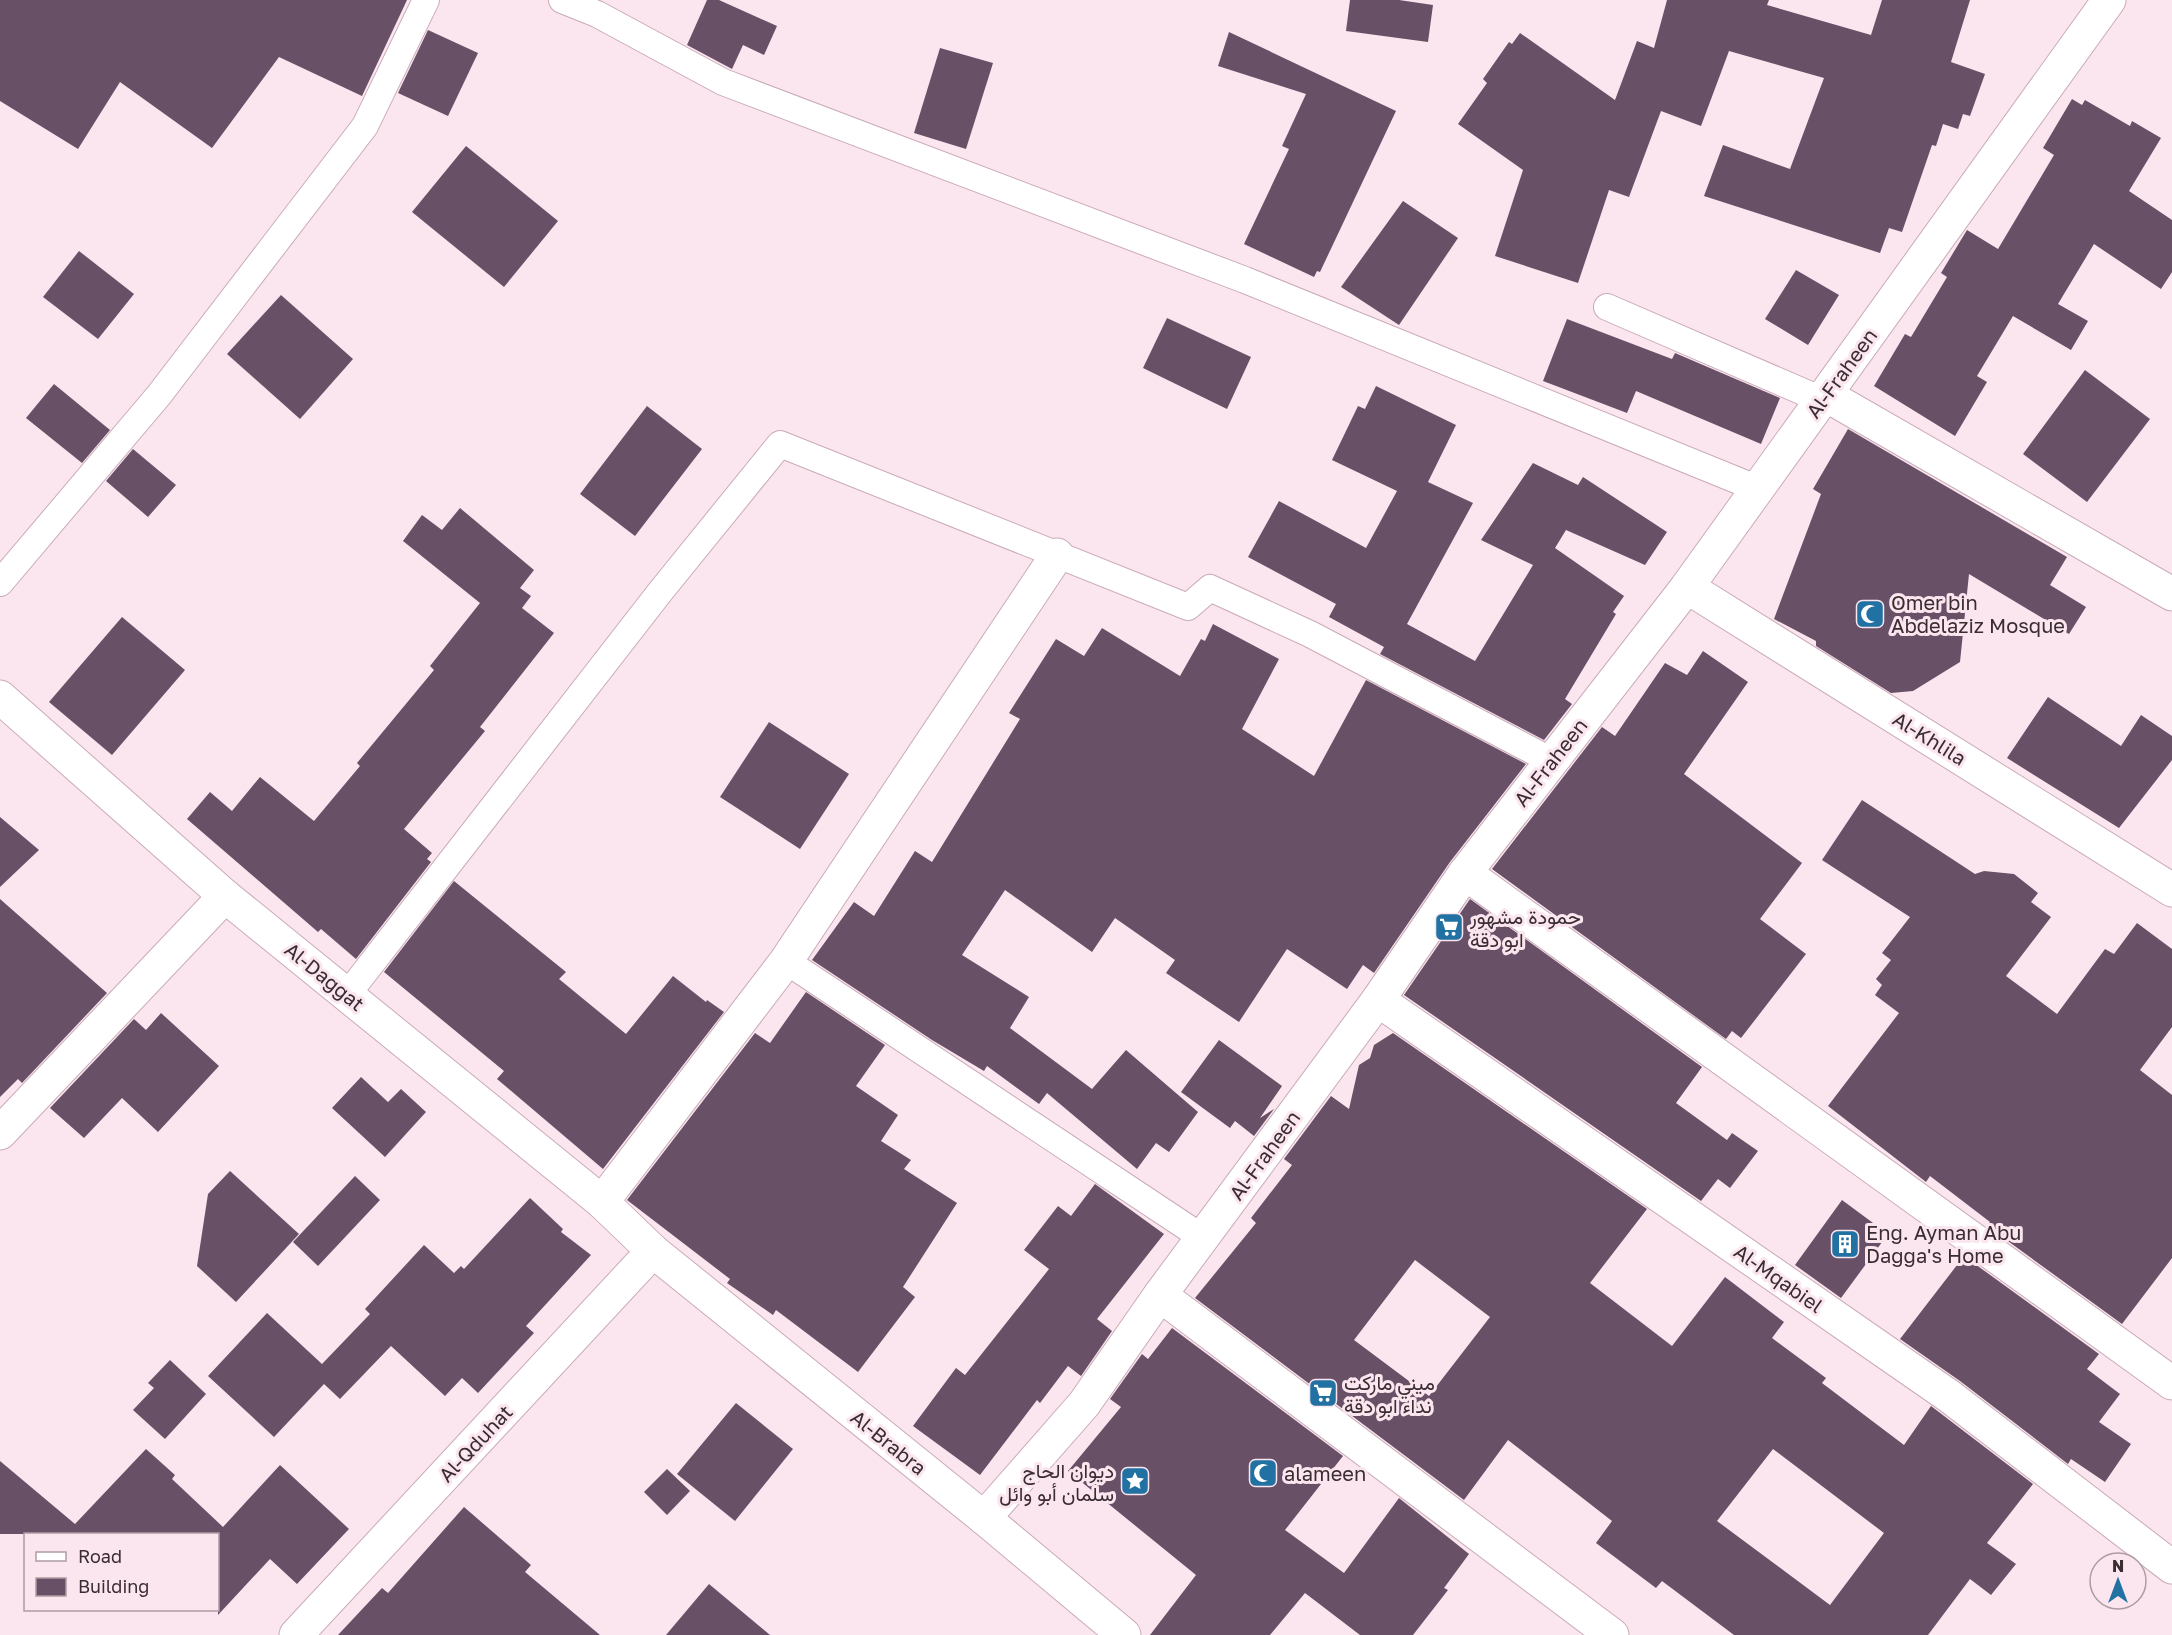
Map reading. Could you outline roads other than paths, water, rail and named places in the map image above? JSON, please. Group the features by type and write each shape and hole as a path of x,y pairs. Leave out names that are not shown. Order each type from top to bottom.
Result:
{"street":[{"name":"Al-Fraheen","path":"984,1518 1084,1404 1160,1295 1378,1000 1465,873 1550,760 1687,586 2109,0"},
{"path":"1824,397 2172,594"},
{"path":"603,1203 786,961 1058,555"},
{"name":"Al-Khlila","path":"1687,586 2172,890"},
{"name":"Al-Daggat","path":"0,697 225,896 603,1203 653,1251"},
{"path":"1465,873 2172,1383"},
{"path":"0,1133 225,896"},
{"name":"Al-Mqabiel","path":"1378,1000 1949,1396 2172,1567"},
{"name":"Al-Brabra","path":"653,1251 984,1518 1124,1635"},
{"name":"Al-Qduhat","path":"297,1635 653,1251"},
{"path":"1160,1295 1612,1635"}],"lane":[{"path":"0,583 159,395 365,126 426,0"},
{"path":"562,0 597,14 723,82 1245,280 1756,488"},
{"path":"1607,307 1824,397"},
{"path":"347,995 660,592 780,444 1188,607 1210,588 1310,634 1550,760"},
{"path":"786,961 1203,1238"}],"place":[{"name":"Omer bin Abdelaziz Mosque","path":"1870,614"},
{"name":"حمودة مشهور ابو دقة","path":"1449,927"},
{"name":"Eng. Ayman Abu Dagga's Home","path":"1845,1244"},
{"name":"ميني ماركت نداء ابو دقة","path":"1323,1393"},
{"name":"alameen","path":"1263,1473"},
{"name":"ديوان الحاج سلمان أبو وائل","path":"1135,1481"}]}
